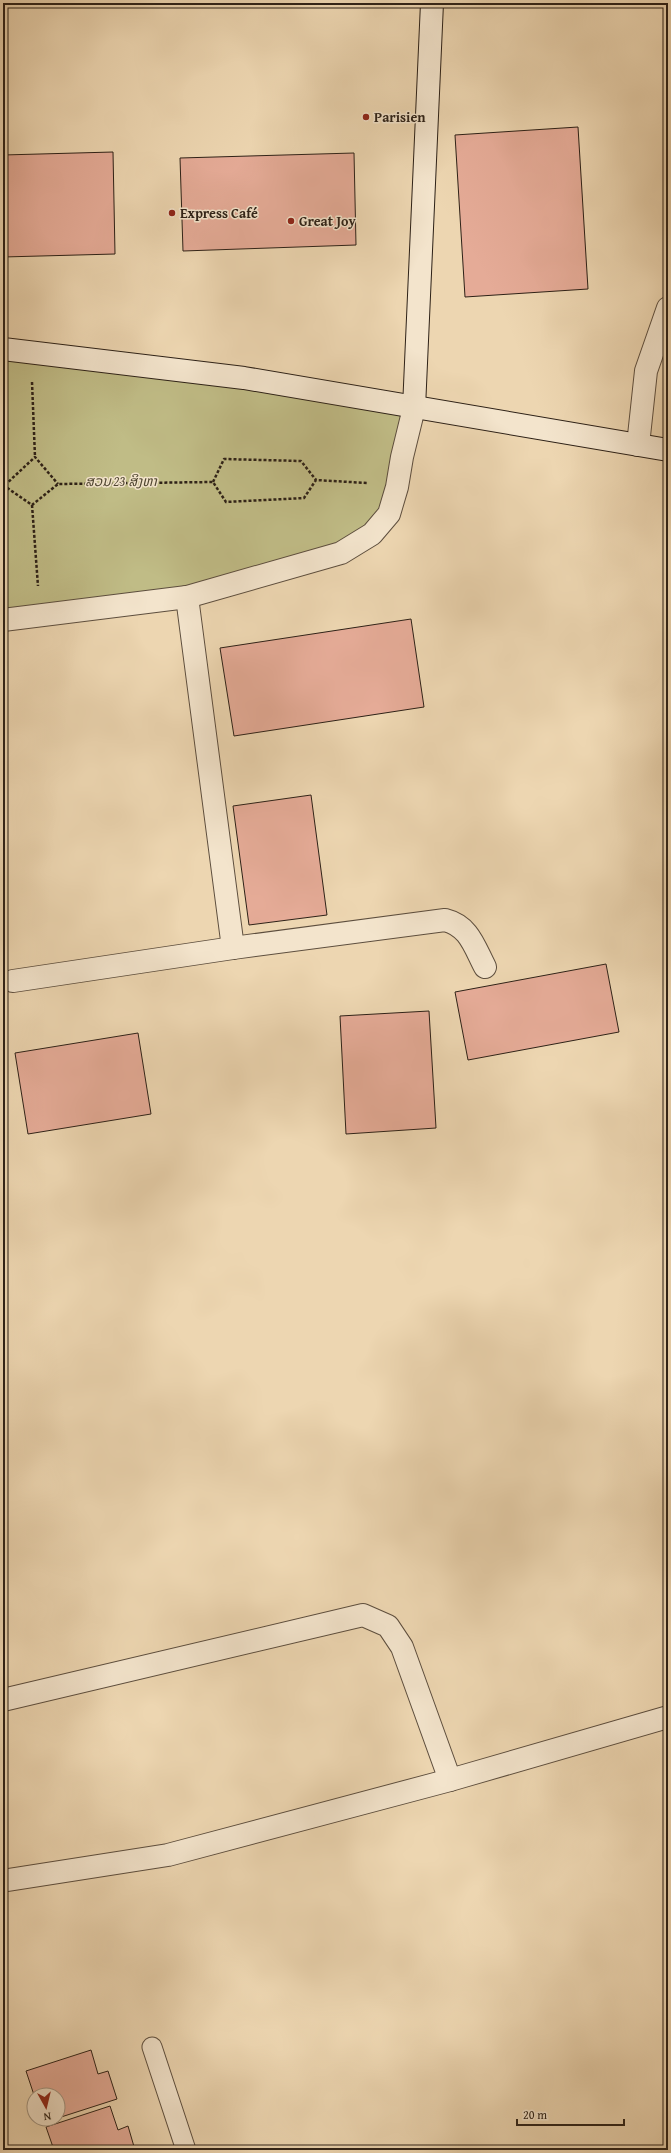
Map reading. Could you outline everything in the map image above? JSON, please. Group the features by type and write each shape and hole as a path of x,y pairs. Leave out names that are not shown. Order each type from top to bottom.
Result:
{"street":[{"path":"3,620 187,597 342,553 372,534 389,514 397,487 402,457 414,408 432,3"},
{"path":"638,445 646,370 668,308"},
{"path":"3,349 30,351 244,378 668,450"},
{"path":"187,597 233,948"},
{"path":"13,981 233,948 445,920 456,923 464,929 485,966"},
{"path":"3,1700 363,1615 388,1626 402,1647 450,1780"},
{"path":"8,1880 168,1855 450,1780 668,1717"}],"lane":[{"path":"152,2047 186,2150"}],"path":[{"path":"30,351 36,457 58,484"},
{"path":"32,505 4,485 36,457"},
{"path":"212,482 224,459 301,461 316,480 397,487"},
{"path":"212,482 226,502 304,498 316,480"},
{"path":"32,505 58,484 212,482"},
{"path":"32,505 40,615"}],"green space":[{"name":"ສວນ 23 ສິງຫາ","path":"3,349 414,408 385,517 321,564 3,620"}],"building":[{"path":"578,127 588,289 465,297 455,135"},
{"path":"113,152 115,254 3,257 3,155"},
{"path":"354,153 356,245 183,251 180,158"},
{"path":"411,619 424,707 234,736 220,648"},
{"path":"311,795 327,915 249,925 233,806"},
{"path":"606,964 619,1032 468,1060 455,992"},
{"path":"429,1011 436,1128 346,1134 340,1016"},
{"path":"138,1033 151,1114 28,1134 15,1053"},
{"path":"91,2050 98,2074 108,2071 117,2099 66,2115 66,2087 31,2087 26,2071"},
{"path":"110,2106 118,2130 128,2126 135,2150 54,2150 46,2127 66,2127 66,2120"}],"place":[{"name":"Parisien","path":"366,117"},
{"name":"Express Café","path":"172,213"},
{"name":"Great Joy","path":"291,221"}]}
